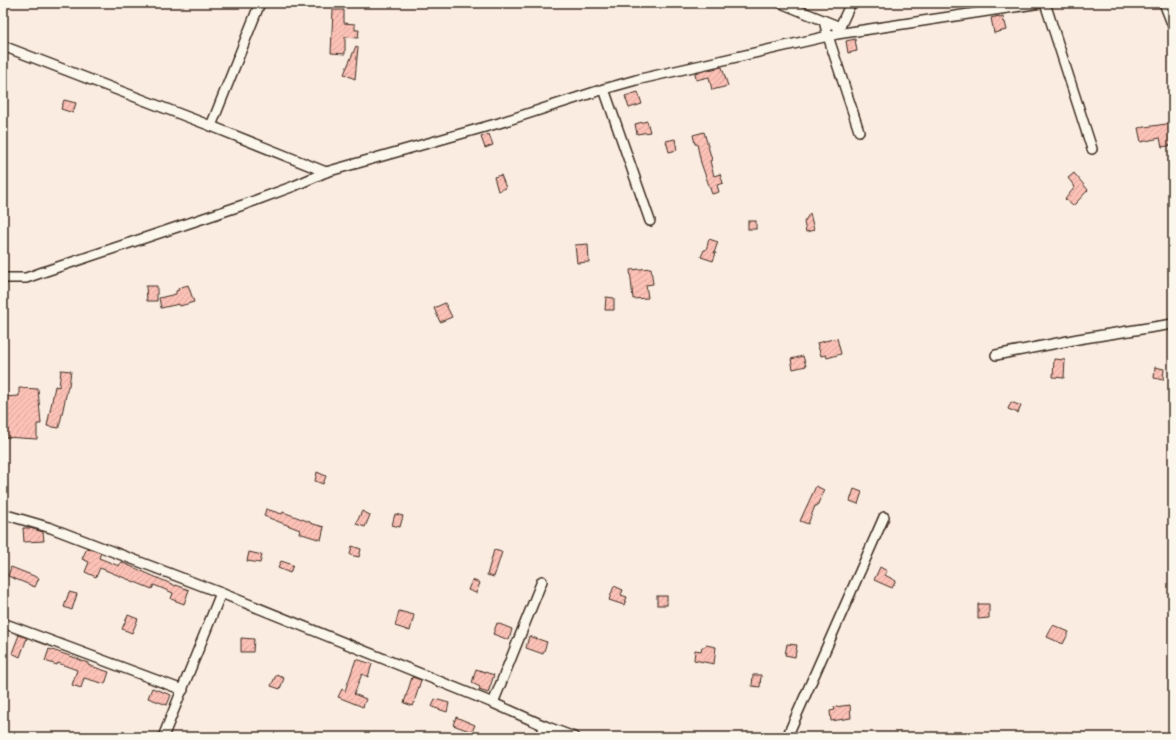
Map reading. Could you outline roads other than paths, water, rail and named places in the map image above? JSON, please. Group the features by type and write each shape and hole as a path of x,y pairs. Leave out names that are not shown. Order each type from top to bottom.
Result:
{"street":[{"path":"211,126 260,3"},
{"path":"781,3 824,21 839,31"},
{"path":"839,31 851,3"},
{"path":"3,278 26,278 243,205 326,172 499,123 636,80 828,36 839,31 1041,3"},
{"path":"1045,3 1092,149"},
{"path":"1164,3 1173,26"},
{"path":"824,21 858,131"},
{"path":"3,46 326,172"},
{"path":"604,89 650,221"},
{"path":"996,355 1078,339 1173,324"},
{"path":"3,514 50,528 221,593 493,702 545,726 574,737"},
{"path":"787,737 884,517"},
{"path":"493,702 542,582"},
{"path":"163,737 221,593"},
{"path":"3,623 183,690"},
{"path":"540,737 545,726"}]}
